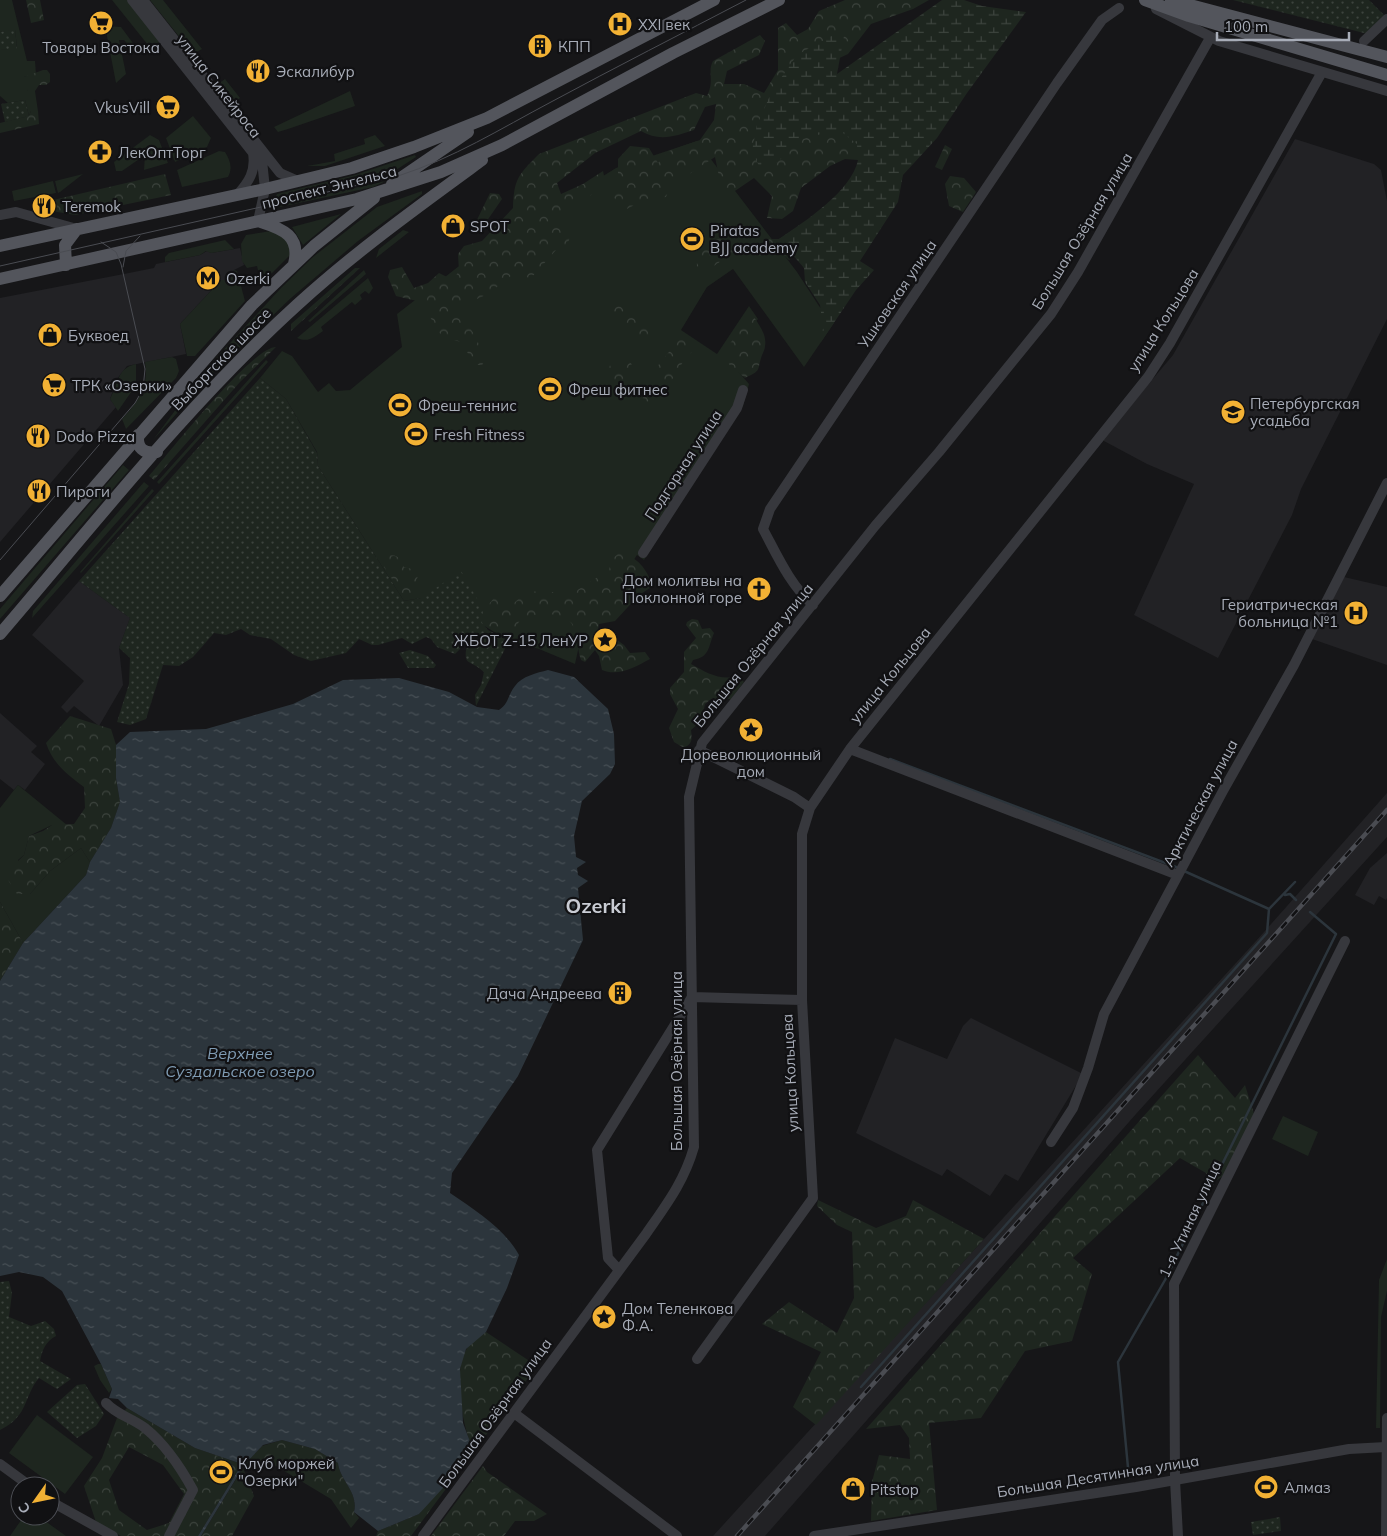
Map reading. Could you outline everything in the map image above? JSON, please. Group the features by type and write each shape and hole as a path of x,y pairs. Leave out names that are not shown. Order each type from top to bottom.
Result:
{"main road":[{"name":"проспект Энгельса","path":"0,246 265,189 392,155 487,118 714,0"},
{"name":"проспект Энгельса","path":"0,279 382,192 441,172 502,145 673,53 779,0"},
{"path":"1145,0 1188,16 1387,75"},
{"path":"1171,0 1361,45 1387,57"},
{"name":"Выборгское шоссе","path":"0,596 252,305 294,264 382,192 487,118"},
{"name":"Выборгское шоссе","path":"0,634 157,452 238,362 316,287 380,236 502,145"},
{"path":"258,221 276,227 290,236 297,250 294,264"},
{"path":"66,264 65,246 78,229"},
{"path":"138,435 138,445 142,450 146,453 157,452"}],"street":[{"name":"улица Сикейроса","path":"132,0 253,153 252,175 237,195"},
{"name":"улица Сикейроса","path":"143,0 280,173 298,181"},
{"path":"1140,0 1210,38 1387,91"},
{"name":"Ушковская улица","path":"813,605 805,598 782,566 763,529 770,509 1057,84 1102,20 1119,8"},
{"path":"1361,45 1387,19"},
{"name":"Большая Озёрная улица","path":"423,1536 681,1184 694,1147 689,797 702,743 875,526 939,452 1051,314 1078,272 1210,38"},
{"path":"1361,45 1387,51"},
{"name":"улица Кольцова","path":"697,1360 813,1198 802,1000 801,850 802,834 810,808 850,749 1148,376 1170,343 1322,72"},
{"name":"улица Сикейроса","path":"258,221 265,189 261,149"},
{"path":"0,215 16,212 78,229"},
{"name":"Подгорная улица","path":"643,553 737,408 743,390"},
{"name":"Арктическая улица","path":"1051,1142 1073,1108 1088,1068 1104,1014 1294,665 1387,483"},
{"path":"850,749 1178,876"},
{"path":"699,750 794,797 810,808"},
{"name":"1-я Утиная улица","path":"1178,1536 1175,1480 1174,1284 1345,941"},
{"path":"619,1270 608,1258 597,1150 692,997 802,1000"},
{"path":"106,1403 113,1411 145,1428 180,1466 193,1490 170,1536"},
{"path":"514,1413 676,1536"},
{"path":"1386,1536 1387,1418"},
{"name":"Большая Десятинная улица","path":"814,1536 1175,1480 1349,1449 1386,1447"},
{"path":"0,1464 16,1476"},
{"path":"60,1507 113,1536"}],"shaded area":[{"name":"Петербургская усадьба","path":"1295,139 1374,164 1381,170 1387,201 1387,319 1301,489 1292,515 1218,658 1134,615 1194,484 1147,464 1104,441 1104,437 1173,355"},
{"path":"240,248 244,265 234,270 226,281 221,280 180,324 186,354 127,366 117,379 110,399 116,407 0,542 0,298 154,268 156,264 200,255 207,251 211,253"},
{"name":"Гериатрическая больница №1","path":"1344,577 1387,587 1387,665 1312,639"},
{"path":"79,581 130,618 119,648 123,685 99,726 74,706 67,713 61,707 84,681 32,635"},
{"path":"0,713 37,746 31,752 45,764 25,790 18,785 14,790 0,779"},
{"path":"1387,793 1387,837 1136,1114 765,1536 713,1536 1256,941"},
{"path":"1387,853 1387,898 1386,900 1379,896 1374,905 1355,895 1370,868"},
{"path":"971,1018 1083,1074 1018,1181 1005,1174 990,1196 947,1169 942,1176 856,1133 895,1038 947,1059 963,1026"}],"green space":[{"path":"0,0 12,0 27,61 35,61 36,74 24,77 28,91 35,91 38,111 31,111 29,116 25,100 8,103 0,96 0,50 17,48 15,30 0,32"},
{"path":"26,0 40,0 44,20 31,23"},
{"path":"112,0 127,0 160,42 152,50"},
{"path":"150,0 163,0 202,49 193,54"},
{"path":"845,0 929,0 913,9 871,24 848,54 831,62 816,90 872,63 858,160 845,159 830,166 801,188 793,211 782,219 767,218 772,196 754,178 729,195 721,186 715,157 671,186 666,197 646,199 623,211 611,193 618,178 618,159 630,146 649,148 658,163 669,151 700,140 714,120 716,104 705,107 694,130 668,137 654,136 641,131 595,153 557,183 561,194 583,184 603,171 605,181 590,196 572,200 571,213 551,226 572,231 566,249 557,249 531,278 512,275 488,294 457,308 455,313 470,328 477,341 485,361 482,365 475,365 461,342 442,337 421,302 396,296 388,277 390,270 402,267 414,288 428,283 439,273 453,280 459,271 458,254 464,246 482,241 513,208 518,178 539,154 696,93 707,96 713,61 760,35 765,41 759,55 727,71 724,84 744,84 764,93 778,70 778,28 786,23 797,35 808,29 819,11"},
{"path":"942,0 964,0 982,6 1026,12 937,138 903,175 898,202 860,261 874,270 856,290 821,342 823,328 820,305 805,282 804,268 779,239 826,205 847,183 854,172 858,160 857,144 843,133 825,133 795,141 780,160 770,167 759,166 752,151 757,125 772,91 797,55 833,35 844,36 837,74"},
{"path":"1233,0 1369,0 1385,16 1368,34"},
{"path":"105,26 121,27 141,54 138,55 124,40 119,40 126,74 116,83"},
{"path":"15,29 17,49 0,50 0,32"},
{"path":"47,70 50,74 50,82 46,85 39,85 35,91 28,91 22,82 24,77"},
{"path":"225,79 240,98 233,104 218,84"},
{"path":"350,91 355,106 278,132 274,127"},
{"path":"25,100 29,116 5,122 1,104"},
{"path":"31,111 38,111 39,124 0,133 0,123 29,116"},
{"path":"193,116 211,138 207,147 175,162 166,138"},
{"path":"150,135 159,140 168,163 144,170 145,155 122,171 116,171 114,162"},
{"path":"375,135 385,146 325,166 307,166 335,161 334,154 365,144 364,139"},
{"name":"Фреш фитнес","path":"697,141 797,272 819,306 834,323 804,367 733,269 707,287 681,330 717,354 749,306 758,319 726,357 749,384 743,406 644,560 637,555 628,569 587,610 575,664 539,649 509,641 486,627 421,598 404,601 318,466 317,452 286,399 260,378 282,351 292,356 318,392 329,383 336,391 350,390 402,347 397,314 463,263 616,168"},
{"path":"945,145 952,149 942,170 935,167"},
{"path":"219,151 225,152 229,161 231,167 228,177 182,187 177,170"},
{"path":"415,155 416,157 396,170 275,198 277,194 355,175"},
{"path":"83,174 60,192 58,193 55,181"},
{"path":"165,174 171,195 75,215 52,211 50,207 53,200"},
{"path":"950,176 964,178 976,192 963,212 949,206 945,184"},
{"path":"53,181 56,193 14,201 12,191"},
{"path":"386,181 373,187 271,209 273,206"},
{"path":"422,191 422,194 358,241 291,298 212,374 153,440 206,369 281,288 313,257 377,207"},
{"path":"490,193 499,194 502,199 482,228 478,228 475,224"},
{"path":"341,214 303,245 292,227"},
{"path":"721,229 730,231 735,242 734,252 711,268 697,272 701,246"},
{"path":"794,229 799,253 789,260 777,249 755,259 753,247 768,239 779,239"},
{"path":"403,230 409,232 376,258 379,249"},
{"path":"271,231 289,239 290,255 263,282 253,283 250,281 260,279 257,266 247,268 242,261 241,244 246,235"},
{"path":"225,240 234,249 211,253 206,251 200,255 165,262 165,257 169,253"},
{"path":"355,268 360,268 291,331 291,324"},
{"path":"234,270 237,271 245,301 195,356 187,356 180,324 221,280 226,280"},
{"path":"364,270 366,274 310,322 308,321"},
{"path":"368,278 373,288 369,294 365,291 360,295 362,299 355,305 352,302 321,327 323,331 314,337 308,340 297,338"},
{"path":"610,303 628,308 644,317 654,326 653,339 645,342 639,335 607,317"},
{"path":"749,316 754,317 764,334 765,349 761,356 758,370 745,378 723,359 727,348"},
{"path":"681,336 692,343 695,349 686,357 656,406 645,409 641,403 656,368 673,347 676,339"},
{"path":"276,347 240,382 154,480 149,476 231,382 264,352"},
{"path":"172,357 176,359 179,371 176,378 126,429 122,419 133,406 144,387 145,362"},
{"path":"621,358 629,362 633,370 629,378 621,382 613,378 609,370 613,362"},
{"path":"266,360 268,362 159,484 157,482"},
{"path":"136,364 136,385 118,411 110,399 119,377 125,369"},
{"path":"260,378 286,399 317,453 318,466 404,601 421,598 461,571 483,609 482,623 488,630 509,641 476,706 475,695 481,685 484,672 466,659 468,639 464,637 460,649 455,654 437,647 431,639 426,637 412,644 402,638 378,645 372,645 359,639 346,653 311,661 294,655 271,639 250,635 241,629 226,635 214,633 193,657 179,666 163,665 146,719 130,725 117,722 129,684 130,658 119,648 130,618 79,581"},
{"path":"123,465 129,470 0,619 0,609"},
{"path":"144,482 149,486 32,618 33,611"},
{"path":"152,489 154,491 81,573 80,572"},
{"path":"619,553 632,557 637,561 648,574 653,586 639,595 615,621 599,624 597,636 602,641 613,637 624,645 630,653 645,652 650,659 620,672 602,670 599,656 595,650 585,662 581,660 573,626 563,617 556,615 538,614 523,619 518,623 524,635 521,642 510,641 488,626 486,614 490,611 489,604 499,592 514,603 527,594 540,591 568,596 609,570 612,559"},
{"path":"388,555 399,558 404,567 416,570 418,575 416,583 421,592 420,597 406,600 384,567"},
{"path":"692,619 698,620 702,629 710,628 714,633 706,654 699,659 693,660 691,664 719,677 738,676 744,682 731,699 711,699 705,704 701,721 691,730 691,740 684,748 674,742 669,728 678,709 670,694 670,688 684,672 684,652 696,638 686,625"},
{"path":"410,650 428,656 436,665 434,668 408,668 399,653"},
{"path":"70,716 111,729 116,745 116,778 120,802 111,828 90,862 81,848 50,871 30,894 17,894 8,880 14,865 24,855 29,836 43,831 52,825 74,824 85,808 84,787 57,763 46,743"},
{"path":"18,785 67,825 52,825 29,836 24,855 18,860 30,894 50,871 81,848 90,862 86,875 23,943 0,902 0,808"},
{"path":"0,902 23,943 0,981"},
{"path":"1198,1055 1235,1098 1245,1085 1254,1114 1223,1176 1207,1187 1206,1173 1180,1158 1073,1258 1092,1274 1072,1341 1025,1351 981,1418 929,1423 937,1510 871,1521 872,1482 879,1455 910,1459 909,1438 900,1425 866,1429"},
{"path":"1283,1116 1318,1132 1308,1156 1272,1139"},
{"path":"818,1200 876,1228 906,1216 913,1200 984,1239 816,1425 793,1407 821,1352 762,1324 789,1302 837,1333 854,1298 852,1232 837,1225 817,1206"},
{"path":"1387,1259 1387,1291 1381,1317 1380,1428 1376,1428 1379,1280"},
{"path":"9,1281 12,1293 9,1317 31,1326 45,1321 54,1329 56,1336 45,1346 40,1361 71,1379 57,1389 39,1378 16,1419 0,1430 0,1282"},
{"path":"486,1332 537,1366 411,1536 376,1536 378,1531 419,1514 471,1445 460,1398 460,1372 466,1350"},
{"path":"101,1364 112,1389 109,1393 100,1380 94,1366"},
{"path":"85,1384 104,1414 96,1426 77,1438 47,1412 77,1385"},
{"path":"127,1408 195,1448 242,1464 198,1536 121,1536 96,1522 84,1486 102,1458 117,1418","holes":["129,1447 163,1465 184,1494 169,1523 147,1530 119,1510 109,1480"]},
{"path":"37,1415 93,1457 65,1494 60,1490 60,1476 40,1476 9,1453"},
{"path":"282,1440 315,1449 338,1463 339,1469 352,1492 355,1505 354,1512 359,1518 351,1528 331,1499 271,1463 261,1466 245,1464 262,1446"},
{"path":"483,1466 487,1472 547,1514 534,1521 515,1521 504,1536 431,1536"},
{"path":"243,1468 254,1496 232,1536 201,1536"},
{"path":"1280,1517 1281,1531 1253,1535 1251,1522"},
{"path":"17,1526 52,1526 66,1536 10,1536"}],"water":[{"name":"Верхнее Суздальское озеро","path":"548,670 574,677 608,709 614,734 615,764 610,774 582,801 574,836 576,857 586,862 577,868 578,875 588,881 578,888 583,940 518,1076 452,1173 450,1193 497,1228 513,1245 519,1255 507,1288 486,1332 466,1349 460,1369 463,1423 472,1447 454,1476 419,1514 378,1531 354,1512 354,1498 339,1469 338,1463 315,1449 282,1440 263,1445 245,1464 201,1536 198,1536 242,1464 195,1448 127,1408 118,1399 109,1398 112,1389 101,1364 62,1291 43,1277 19,1272 0,1276 0,981 23,943 86,875 90,862 111,828 120,802 116,778 116,745 130,732 206,729 293,704 343,680 399,678 449,692 477,707 499,710 505,705 518,683 530,675"}],"waterway":[{"path":"890,759 1176,867"},
{"path":"1184,871 1269,909"},
{"path":"861,1387 1267,933 1269,909 1295,882"},
{"path":"1285,895 1290,894 1296,900"},
{"path":"1129,1478 1118,1362 1165,1280 1336,934 1310,912"}],"tram line":[{"path":"0,266 398,176 419,169 476,142 746,0"},
{"path":"123,267 126,251 140,236"},
{"path":"0,560 135,403 143,389 145,369 121,264 116,252 101,242"}],"railway":[{"path":"737,1536 1387,810"}],"place":[{"name":"Товары Востока","path":"101,23"},
{"name":"XXI век","path":"620,24"},
{"name":"КПП","path":"540,46"},
{"name":"Эскалибур","path":"258,71"},
{"name":"VkusVill","path":"168,107"},
{"name":"ЛекОптТорг","path":"100,152"},
{"name":"Teremok","path":"44,206"},
{"name":"SPOT","path":"453,226"},
{"name":"Piratas BJJ academy","path":"692,239"},
{"name":"Ozerki","path":"208,278"},
{"name":"Буквоед","path":"50,335"},
{"name":"ТРК «Озерки»","path":"54,385"},
{"name":"Фреш фитнес","path":"550,389"},
{"name":"Фреш-теннис","path":"400,405"},
{"name":"Петербургская усадьба","path":"1233,412"},
{"name":"Fresh Fitness","path":"416,434"},
{"name":"Dodo Pizza","path":"38,436"},
{"name":"Пироги","path":"39,491"},
{"name":"Дом молитвы на Поклонной горе","path":"759,589"},
{"name":"Гериатрическая больница №1","path":"1356,613"},
{"name":"ЖБОТ Z-15 ЛенУР","path":"605,640"},
{"name":"Дореволюционный дом","path":"751,730"},
{"name":"Дача Андреева","path":"620,993"},
{"name":"Дом Теленкова Ф.А.","path":"604,1317"},
{"name":"Клуб моржей \"Озерки\"","path":"221,1472"},
{"name":"Алмаз","path":"1266,1487"},
{"name":"Pitstop","path":"853,1489"}],"district":[{"name":"Ozerki","path":"596,905"}]}
